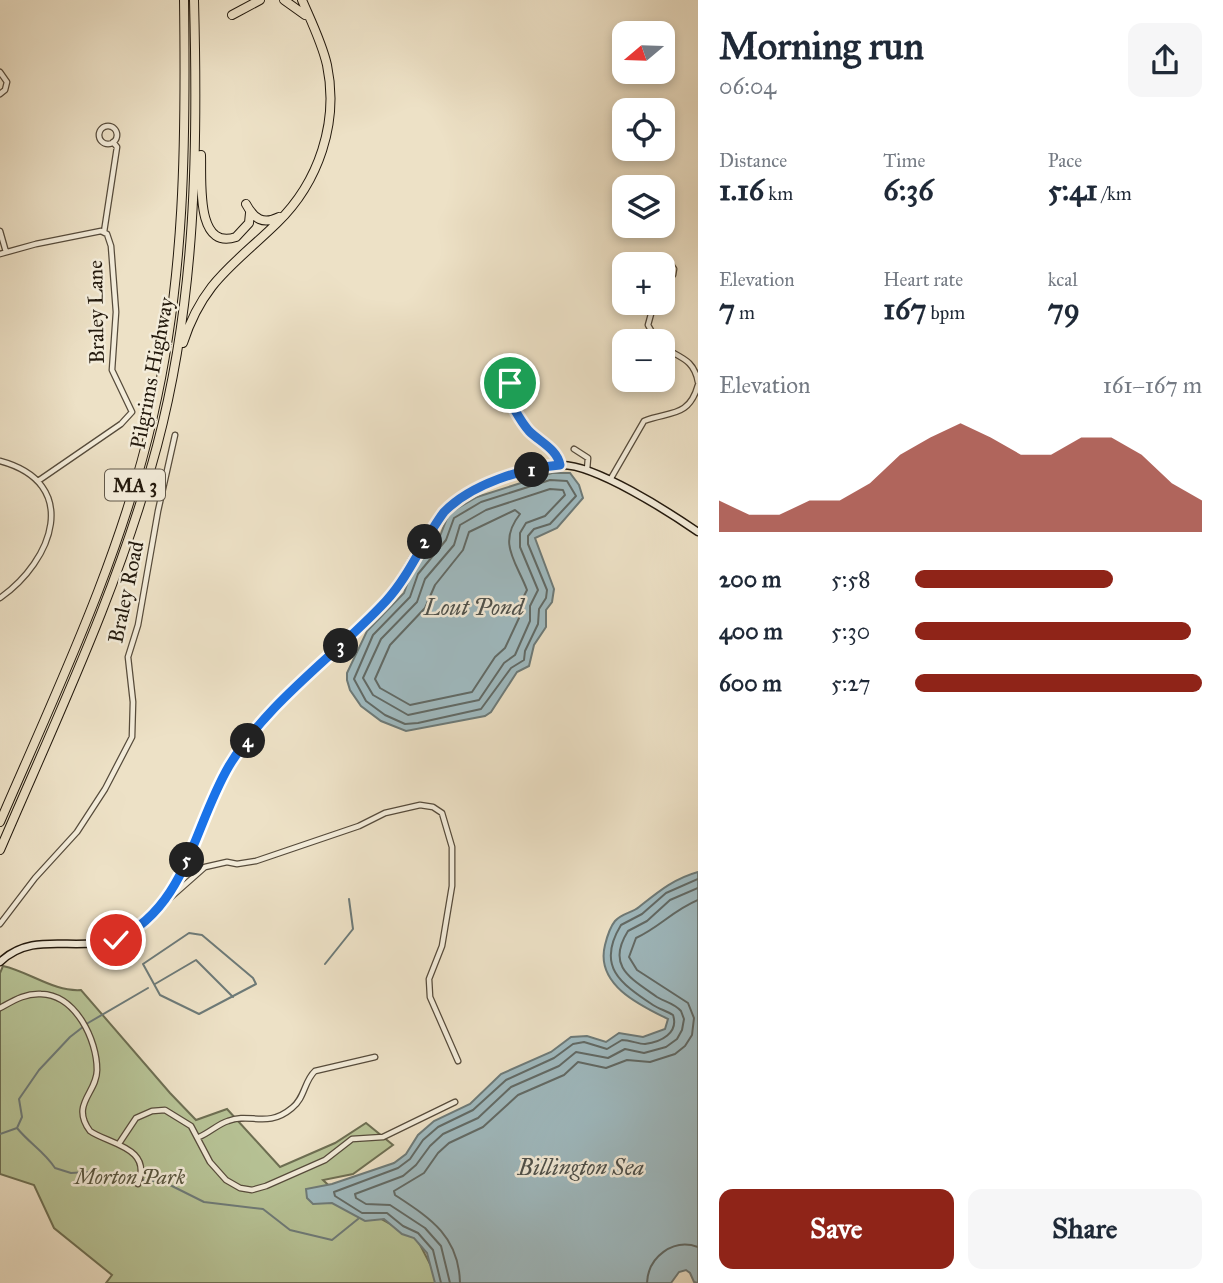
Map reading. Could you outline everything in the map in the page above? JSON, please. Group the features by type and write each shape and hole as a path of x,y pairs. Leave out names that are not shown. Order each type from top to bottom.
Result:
{"highway":[{"name":"Pilgrims Highway","path":"0,822 99,590 128,509 155,407 171,322 181,243 185,126 184,0"},
{"name":"Pilgrims Highway","path":"0,850 124,555 155,456 172,383 192,247 196,85 194,0"},
{"path":"232,15 257,0"},
{"path":"284,0 301,10 313,26"},
{"path":"172,383 190,322 208,289 225,269 290,209 318,164 329,123 327,66 302,0"},
{"path":"196,85 206,225 216,237 232,239 245,230 248,208 258,220 269,221 290,209"}],"street":[{"path":"0,72 7,82 5,90 0,94"},
{"path":"108,126 115,130 117,135 113,142 107,144 100,139 99,133 103,128 108,126"},
{"path":"104,232 117,147 113,142"},
{"path":"0,231 6,252"},
{"name":"Braley Lane","path":"0,254 72,236 104,232 111,246 116,312 112,370 132,412 121,424 38,481"},
{"path":"610,481 644,421 685,409 695,396 698,384 696,365 675,353"},
{"path":"503,392 525,426 555,453 560,465"},
{"name":"Braley Road","path":"0,925 35,878 77,832 105,789 132,737 133,702 128,657 138,625 158,510 175,435"},
{"path":"575,449 588,458 587,470"},
{"path":"0,461 27,472 38,481 52,511 50,535 29,570 0,598"},
{"path":"166,900 231,763 274,708 387,599 444,512 457,500 488,485 536,468 560,465 587,470 610,481 698,533"},
{"path":"0,962 13,951 30,945 80,946 116,940 144,924 166,900 205,867 273,856 319,837 359,826 385,813 420,805 433,807 442,813 452,847 452,886 442,946 431,969 430,997 458,1061"},
{"path":"0,1008 18,998 41,994 60,1001 83,1023 87,1029 97,1071 86,1097 84,1119 95,1134 120,1142 138,1160 141,1168 138,1184"},
{"path":"199,1137 229,1120 277,1117 300,1101 309,1078 315,1071 375,1057"},
{"path":"120,1142 134,1120 158,1110 184,1119 199,1137 219,1174 236,1187 252,1190 325,1160 352,1139 383,1137 455,1102"}],"green space":[{"name":"Morton Park","path":"3,966 61,988 81,990 196,1120 227,1109 280,1167 335,1143 366,1123 393,1145 353,1174 323,1180 340,1196 417,1239 440,1283 106,1283 112,1275 54,1228 34,1185 0,1174 0,973"}],"water":[{"name":"Lout Pond","path":"552,473 570,473 579,485 583,498 557,528 535,538 554,589 552,602 546,610 546,627 534,645 529,666 517,672 491,712 485,716 406,731 381,721 361,706 350,690 347,673 367,631 404,593 412,570 440,536 449,513 477,497"},
{"name":"Billington Sea","path":"698,872 698,1283 694,1282 686,1270 679,1272 671,1283 435,1283 427,1253 414,1238 402,1234 384,1219 365,1221 332,1203 313,1204 307,1198 306,1189 332,1184 394,1163 406,1154 418,1135 434,1121 470,1104 501,1074 551,1052 571,1037 587,1036 606,1042 619,1033 643,1037 665,1029 668,1019 633,1000 613,982 604,959 605,945 610,929 618,918 636,909 673,882"}],"waterway":[{"path":"325,964 353,929 349,899"},
{"path":"189,933 202,935 253,978 256,984 199,1014 160,995 143,964 189,933"},
{"path":"155,984 196,960 233,997"},
{"path":"17,1128 22,1117 19,1099 39,1070 70,1037 88,1023 148,988"},
{"path":"0,1134 17,1128 55,1168 71,1173 87,1172 136,1179"},
{"path":"142,1180 164,1182 204,1202 263,1209 290,1230 332,1240 358,1219"}],"route":[{"path":"116,940 144,924 166,900 183,869 225,773 239,752 274,708 387,599 444,512 463,496 488,485 536,468 560,465 555,453 530,432 509,403 503,392 510,383"}]}
